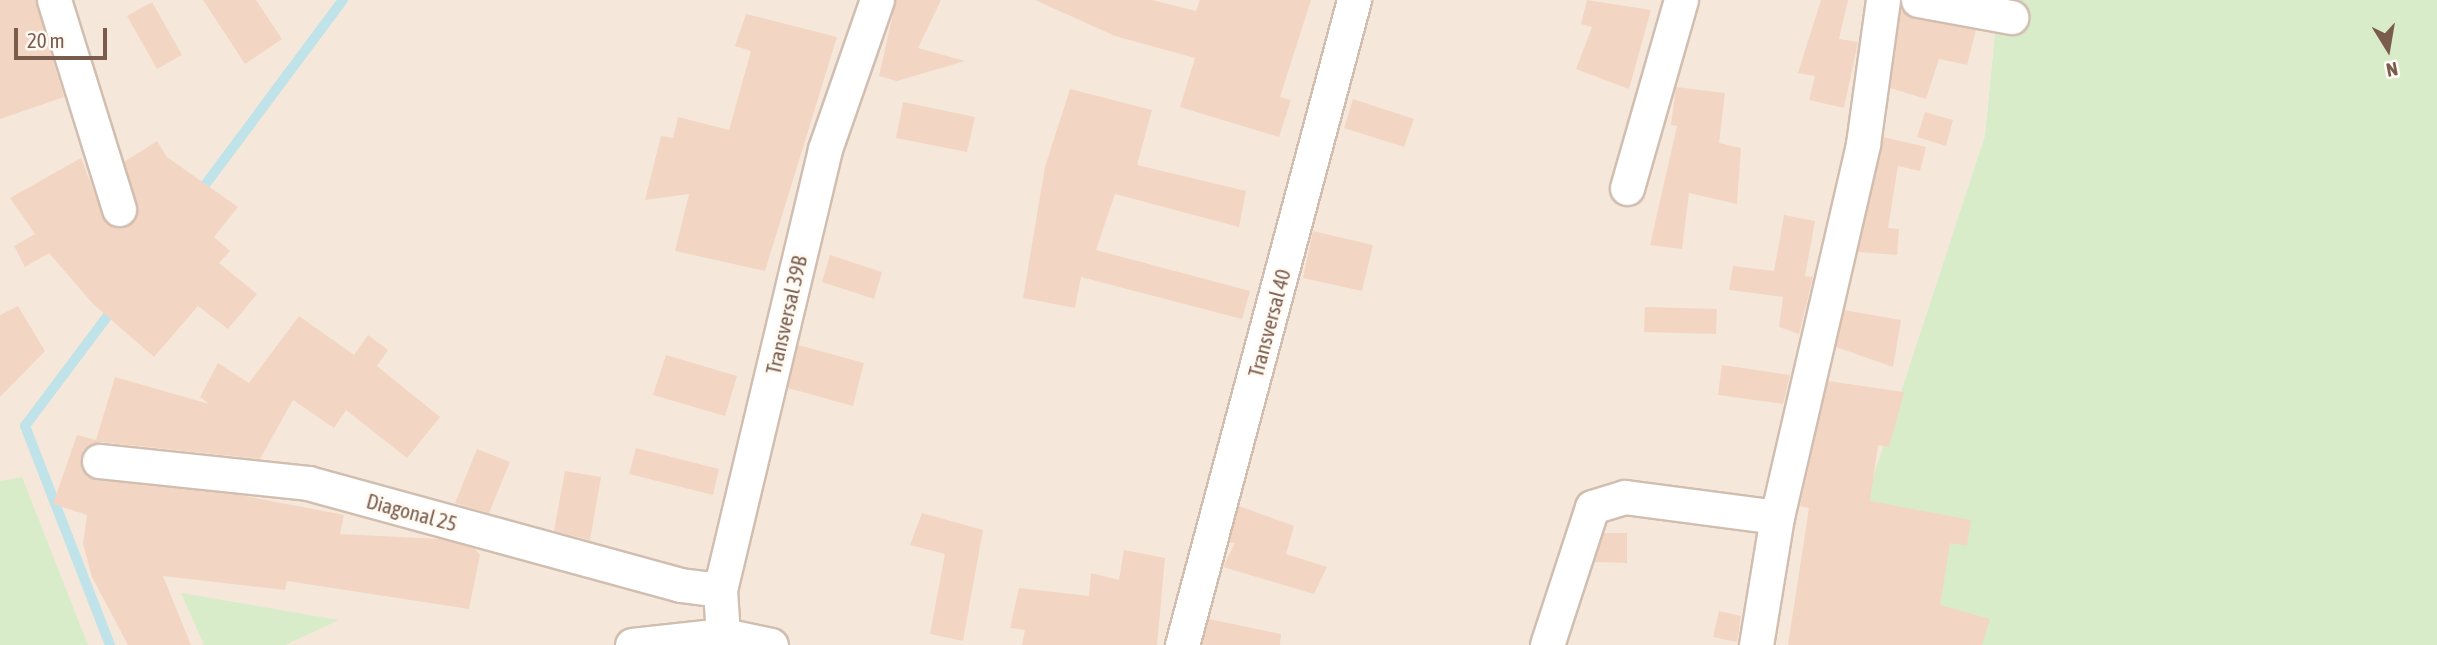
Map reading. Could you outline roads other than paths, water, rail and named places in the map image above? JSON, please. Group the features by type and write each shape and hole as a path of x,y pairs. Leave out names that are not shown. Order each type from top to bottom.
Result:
{"street":[{"path":"54,0 119,209"},
{"name":"Transversal 39B","path":"723,635 720,590 825,149 877,0"},
{"name":"Transversal 40","path":"1182,645 1354,0"},
{"path":"1627,188 1681,0"},
{"path":"1756,645 1777,517 1863,144 1883,0"},
{"path":"1918,0 2011,18"},
{"name":"Diagonal 25","path":"99,461 308,483 680,585 720,590"},
{"path":"1547,645 1592,507 1625,497 1777,517"},
{"path":"640,643 723,635 771,645"}],"waterway":[{"path":"199,193 343,0"},
{"path":"110,645 25,426 115,306"}]}
